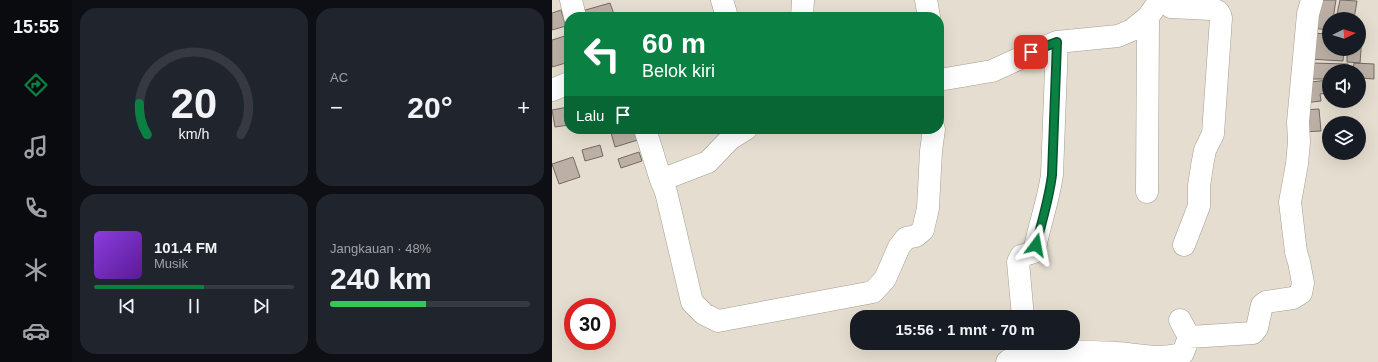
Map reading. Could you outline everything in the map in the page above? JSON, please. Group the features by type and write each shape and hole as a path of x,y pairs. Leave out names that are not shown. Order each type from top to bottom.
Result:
{"street":[{"path":"572,0 574,12"},
{"path":"722,0 726,12"},
{"path":"802,12 803,0"},
{"path":"926,0 928,12"},
{"path":"1165,0 1171,7 1217,10 1220,13 1221,18 1213,134 1205,150 1199,186 1199,206 1184,245"},
{"path":"1032,350 1048,353 1114,357 1173,357 1183,353 1185,328 1253,333 1257,328 1262,306 1266,302 1288,299 1301,293 1303,283 1296,252 1290,202 1299,142 1298,122 1302,77 1306,53 1308,14 1312,0"},
{"path":"944,79 992,71 1040,48 1057,42 1118,36 1132,30 1154,9"},
{"path":"1147,192 1154,9"},
{"path":"1022,310 1018,262 1021,256 1034,252 1038,230 1044,217 1050,192 1052,175 1057,42"},
{"path":"552,90 564,85"},
{"path":"647,134 666,192 692,302 704,314 718,321 873,292 885,279 899,247 906,238 916,236 923,230 928,208 933,134"},
{"path":"661,180 708,162 730,139 738,134"},
{"path":"1006,362 1010,358 1025,350"}],"building":[{"path":"1315,0 1336,0 1334,12 1322,12 1322,29 1312,28"},
{"path":"1340,0 1357,1 1355,12 1337,12"},
{"path":"610,3 613,12 582,12"},
{"path":"561,10 564,20 564,27 552,30 552,13"},
{"path":"1311,33 1322,34 1322,56 1343,56 1343,61 1309,59"},
{"path":"564,36 564,63 552,67 552,40"},
{"path":"1347,56 1361,56 1360,63 1347,62"},
{"path":"1311,63 1348,64 1322,64 1322,79 1311,79"},
{"path":"1354,63 1374,64 1374,79 1366,78 1366,64"},
{"path":"1322,81 1322,94 1320,94 1321,101 1304,103 1302,83"},
{"path":"564,108 564,126 555,127 552,110"},
{"path":"1319,109 1321,131 1303,132 1302,110"},
{"path":"611,134 640,134 641,139 615,147"},
{"path":"600,145 603,156 585,161 582,150"},
{"path":"639,152 642,161 621,168 618,159"},
{"path":"573,157 580,177 559,184 552,164"}],"route":[{"path":"1031,52 1057,42 1052,175 1050,192 1044,217 1038,230 1036,245"}]}
